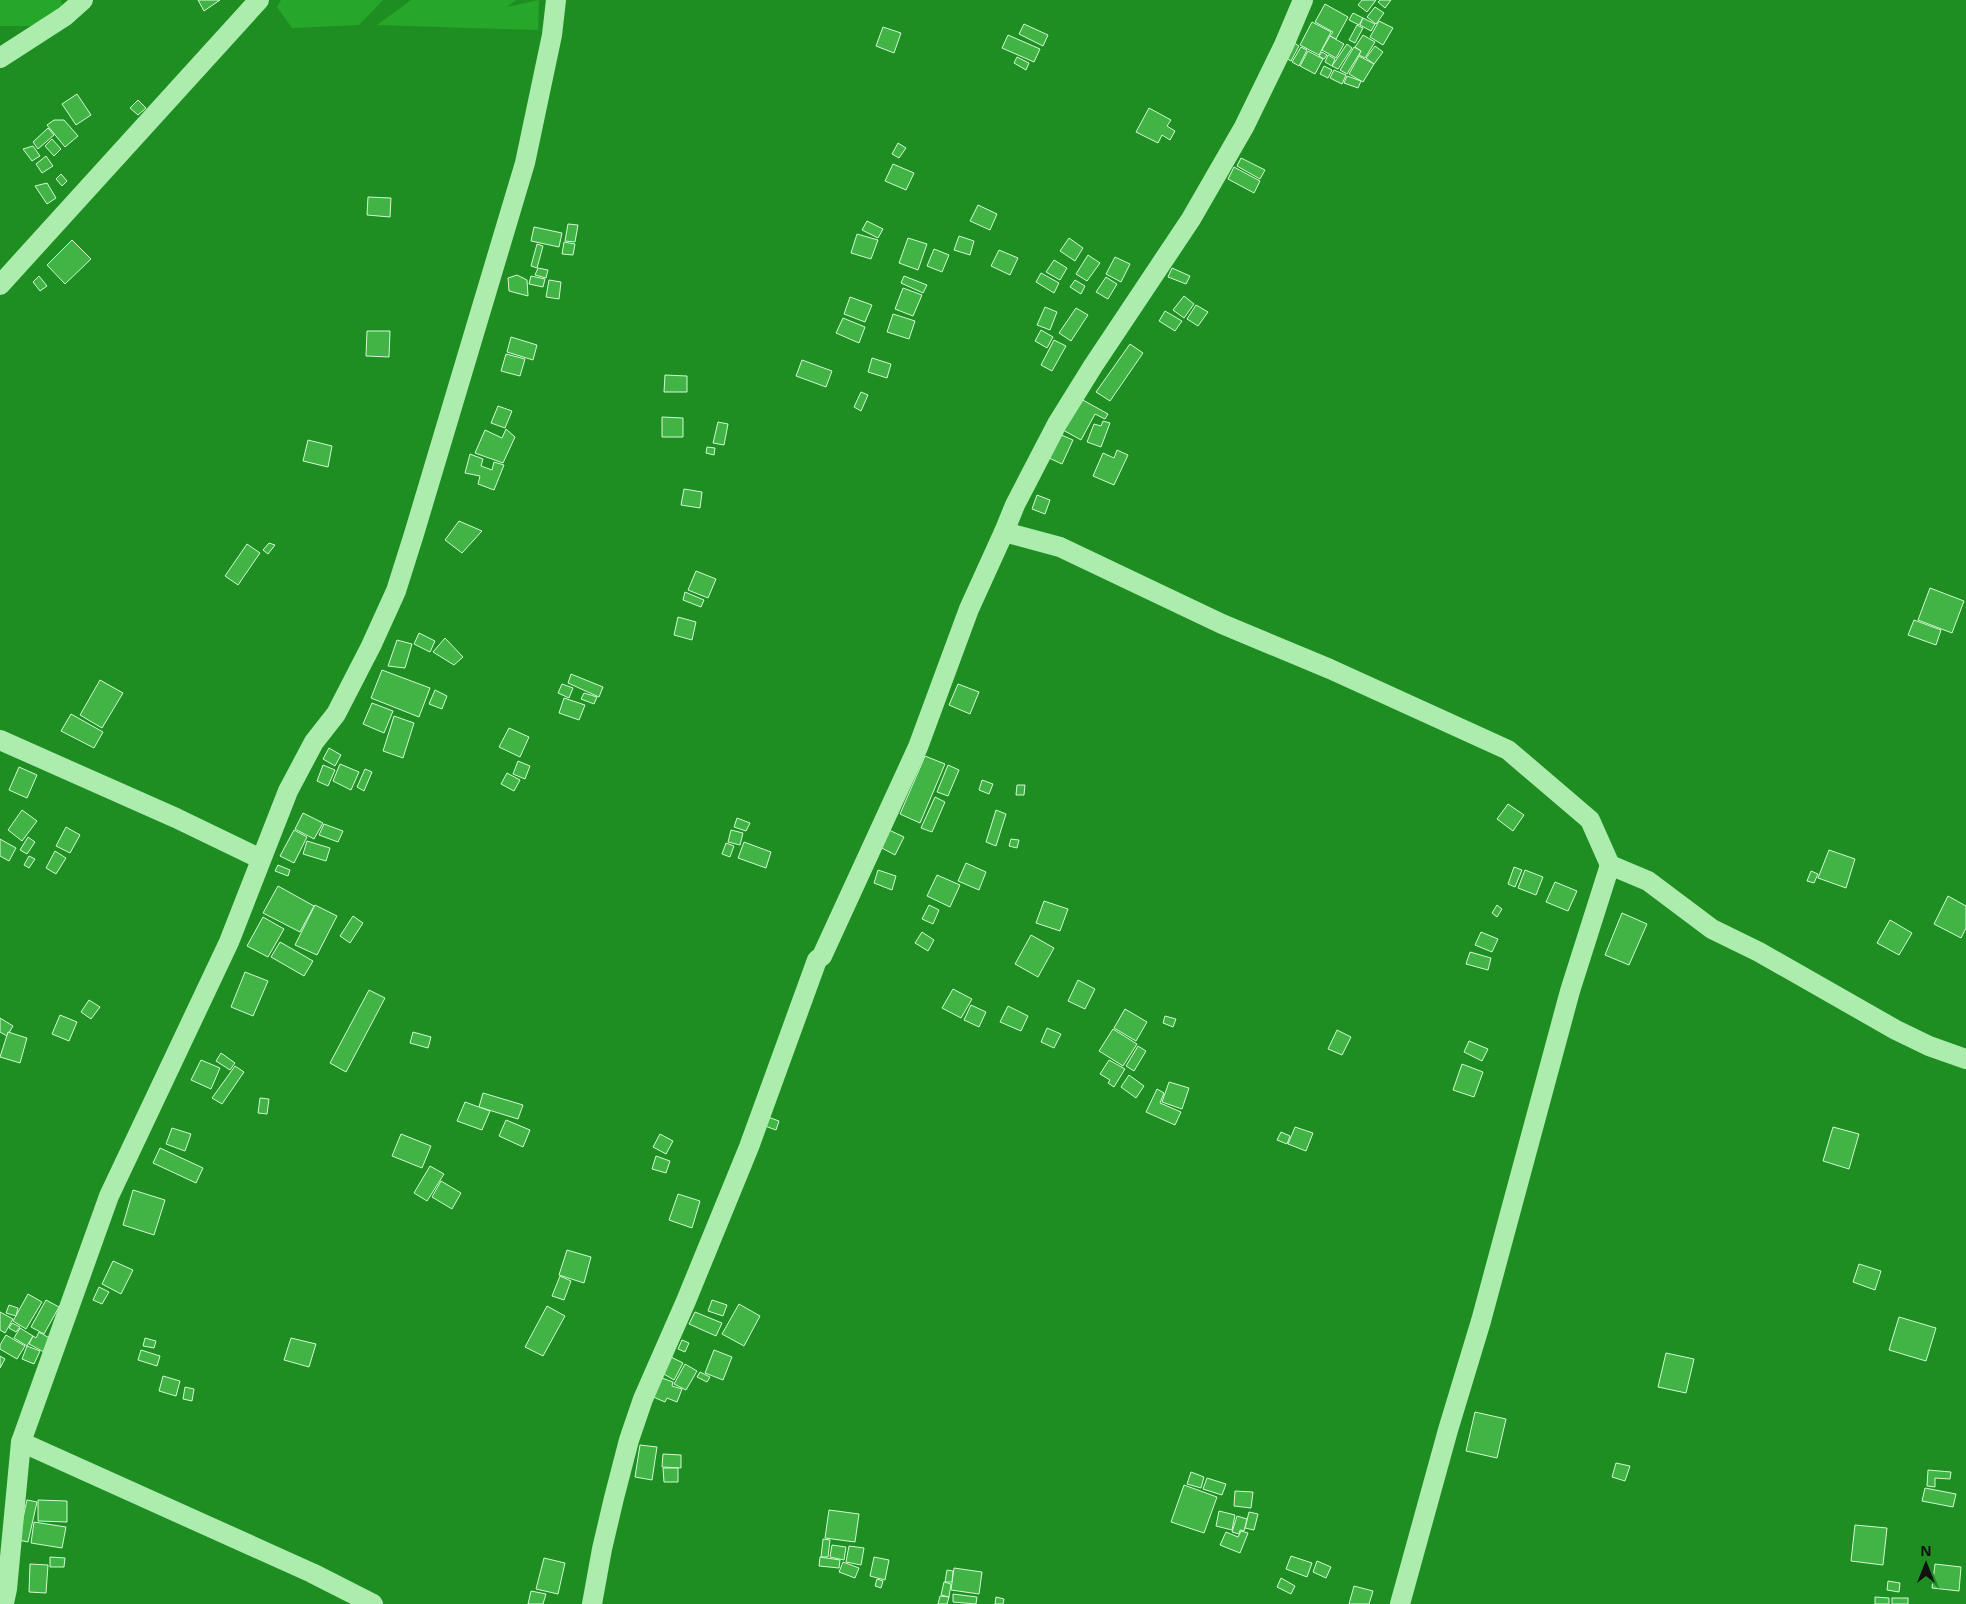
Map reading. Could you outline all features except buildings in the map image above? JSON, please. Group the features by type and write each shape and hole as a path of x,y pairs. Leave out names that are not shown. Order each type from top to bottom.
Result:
{"street":[{"path":"0,58 65,16 84,0"},
{"path":"0,285 259,0"},
{"path":"2,1603 7,1589 21,1442 109,1196 135,1136 229,942 288,792 314,742 336,714 371,646 396,591 525,163 552,35 556,0"},
{"path":"592,1604 612,1506 629,1440 643,1398 686,1301 748,1147 817,960 822,956 918,747 969,609 1015,505 1056,424 1191,219 1244,127 1284,45 1303,0"},
{"path":"1004,532 1060,548 1222,624 1330,669 1508,750 1590,820 1610,865 1570,991 1481,1321 1448,1430 1400,1604"},
{"path":"0,740 176,818 261,859"},
{"path":"1610,865 1648,881 1712,929 1759,952 1896,1030 1929,1046 1966,1059"},
{"path":"21,1442 312,1573 372,1604"}],"green space":[{"path":"0,0 61,0 65,16 30,26 0,26"},
{"path":"281,0 383,0 359,25 292,28 277,7"},
{"path":"411,0 516,0 507,7 539,0 538,30 377,25"}]}
